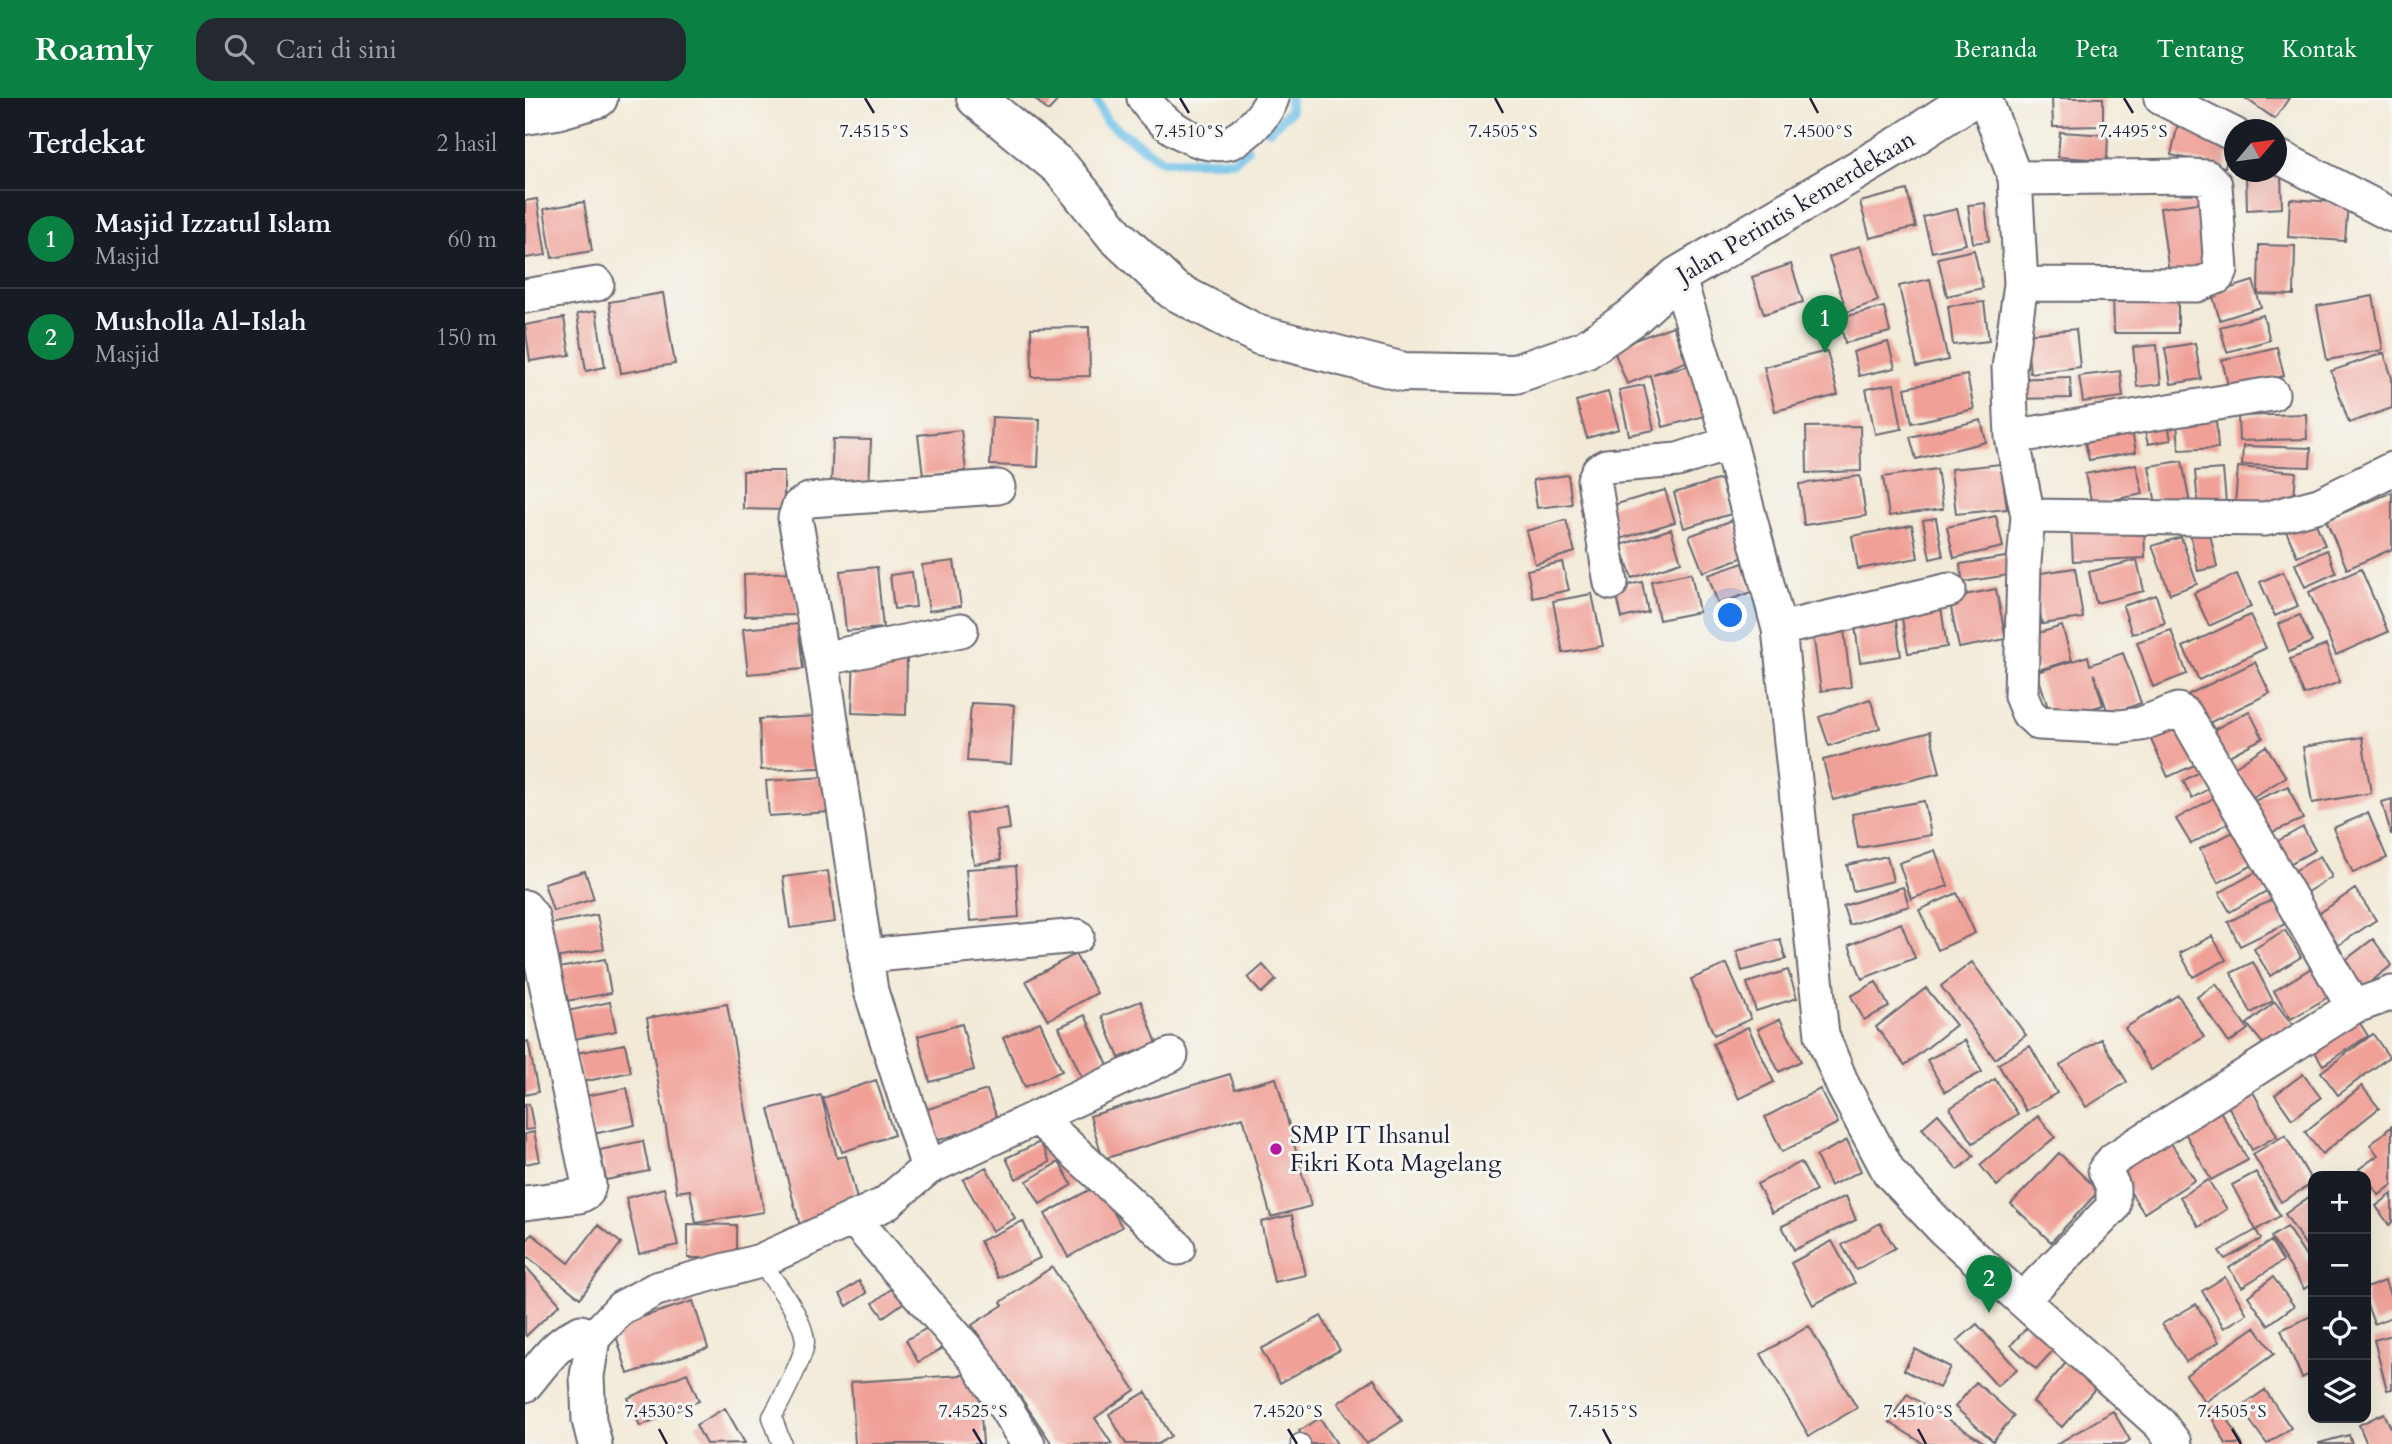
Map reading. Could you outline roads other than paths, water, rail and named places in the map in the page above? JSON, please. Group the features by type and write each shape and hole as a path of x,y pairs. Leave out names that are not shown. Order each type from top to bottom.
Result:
{"street":[{"path":"527,109 598,98"},
{"name":"Jalan Perintis kemerdekaan","path":"976,98 1060,167 1116,236 1173,290 1259,335 1404,372 1515,374 1585,351 1633,317 1678,275 1901,145 1972,98"},
{"path":"1144,98 1148,106 1170,125 1195,139 1216,144 1229,142 1245,133 1259,120 1272,98"},
{"path":"1985,98 2015,178 2021,284 2009,368 2012,437 2028,516 2024,562 2021,696 2028,713 2039,723 2119,727 2141,724 2178,710 2185,714 2353,1007"},
{"path":"2161,98 2224,130"},
{"path":"2287,161 2392,215"},
{"path":"2015,178 2207,177 2215,185 2221,270 2217,277 2196,285 2021,284"},
{"path":"1678,275 1730,443 1779,629 1822,1035 1831,1060 1889,1172 1943,1229 2160,1424 2175,1444"},
{"path":"525,296 597,284"},
{"path":"2012,437 2272,394"},
{"path":"1611,583 1594,480 1599,470 1606,466 1678,460 1730,443"},
{"path":"2028,516 2265,519 2319,505 2392,469"},
{"path":"928,1168 870,991 822,659 795,517 799,506 809,500 998,487"},
{"path":"1779,629 1949,590"},
{"path":"822,659 961,630"},
{"path":"525,907 532,916 589,1185 587,1192 579,1196 525,1203"},
{"path":"865,956 1077,936"},
{"path":"2022,1300 2113,1207 2113,1188 2105,1170 2114,1159 2353,1007 2392,993"},
{"path":"595,1444 589,1420 587,1376 593,1338 621,1308 656,1289 760,1261 885,1204 928,1168 1171,1055"},
{"path":"1037,1117 1178,1248"},
{"path":"853,1218 976,1360 1028,1444"},
{"path":"525,1385 558,1345 581,1332 593,1338"}],"lane":[{"path":"760,1261 798,1321 805,1343 787,1389 772,1417 782,1444"}],"waterway":[{"path":"1096,98 1106,121 1162,161 1234,161 1247,149"},
{"path":"1269,130 1290,111 1290,98"}],"place":[{"name":"Masjid Izzatul Islam","path":"1825,353"},
{"name":"SMP IT Ihsanul Fikri Kota Magelang","path":"1276,1149"},
{"name":"Musholla Al-Islah","path":"1989,1313"}]}
